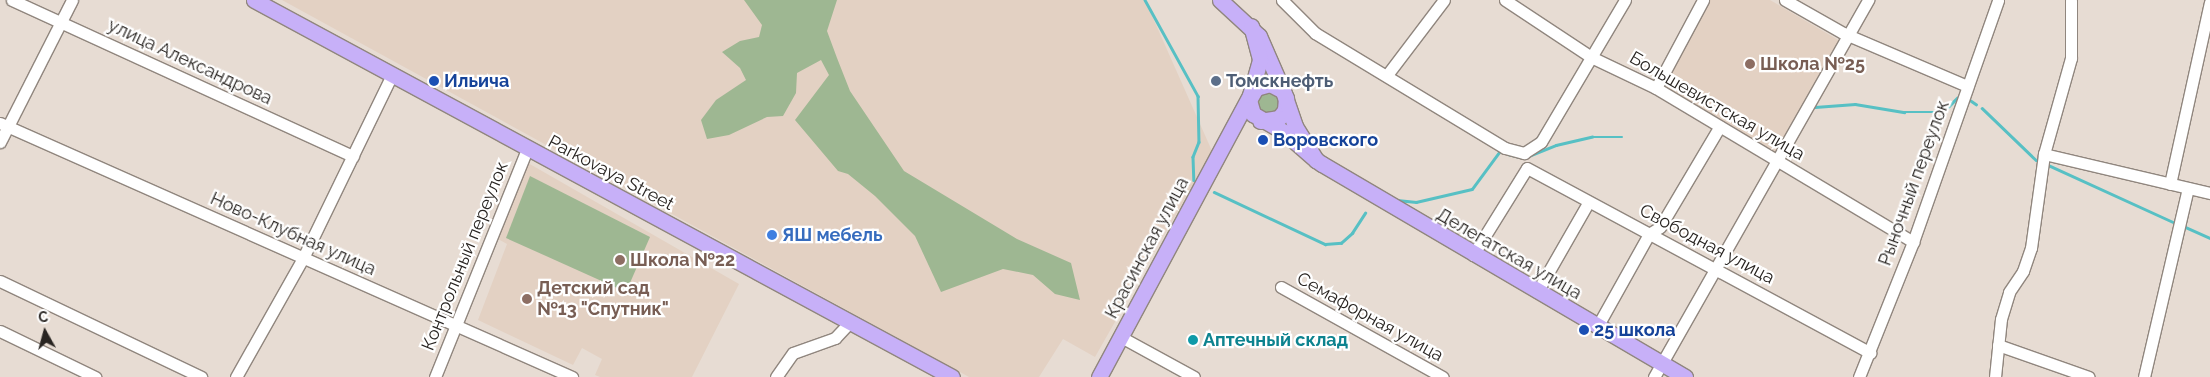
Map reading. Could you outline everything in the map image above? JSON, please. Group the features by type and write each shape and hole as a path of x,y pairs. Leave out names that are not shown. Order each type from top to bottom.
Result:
{"main road":[{"name":"Parkovaya Street","path":"254,0 952,377"},
{"path":"1225,2 1252,26"},
{"name":"Красинская улица","path":"1099,377 1250,95 1260,59 1252,26"},
{"name":"Делегатская улица","path":"1252,26 1268,55 1286,98 1295,126 1316,160"},
{"path":"1228,136 1243,124 1265,121 1282,114 1286,98 1279,88 1270,84 1260,85 1250,95 1250,110 1265,121"},
{"name":"Делегатская улица","path":"1265,121 1284,132 1316,160 1473,255 1685,377"}],"street":[{"name":"улица Александрова","path":"12,0 353,156"},
{"path":"0,142 4,125 72,0"},
{"path":"1282,0 1315,33 1505,148 1524,153 1541,142 1625,0"},
{"path":"1387,75 1444,0"},
{"name":"Большевистская улица","path":"1504,0 1591,57 1656,88 1913,242"},
{"path":"1656,88 1703,0"},
{"path":"1787,0 1849,35 1967,86"},
{"path":"1654,377 1868,0"},
{"name":"Рыночный переулок","path":"1859,377 1913,242 1998,0"},
{"path":"1995,377 2001,319 2010,292 2023,271 2031,248 2044,154 2071,58 2071,0"},
{"path":"2170,184 2210,2"},
{"path":"236,377 303,258 392,75"},
{"name":"Ново-Клубная улица","path":"4,125 572,377"},
{"path":"1597,327 1649,234 1660,227 1720,126"},
{"name":"Контрольный переулок","path":"435,377 527,149"},
{"path":"2044,154 2210,193"},
{"name":"Свободная улица","path":"1473,255 1527,168 1588,203 1716,269 1870,353"},
{"path":"2144,377 2188,188"},
{"path":"1537,292 1588,203"},
{"path":"0,281 201,377"},
{"name":"Семафорная улица","path":"1281,287 1443,377"},
{"path":"776,377 793,353 835,338 849,323"},
{"path":"0,330 95,377"},
{"path":"1121,336 1194,377"},
{"path":"1998,345 2089,377"}],"shaded area":[{"path":"282,0 1145,0 1212,151 1095,357 1063,339 1039,377 969,377"},
{"name":"Школа №25","path":"1708,0 1770,0 1840,41 1776,156 1661,87"},
{"name":"Школа №22","path":"528,163 739,284 692,377 600,377 595,375 602,359 582,348 573,365 478,320 507,244 498,239"}],"green space":[{"path":"744,0 837,0 827,31 837,58 850,91 904,171 1017,239 1071,263 1080,300 1055,294 1033,275 1003,269 941,292 915,236 875,196 848,174 838,171 795,120 829,75 821,60 797,73 796,93 783,116 767,117 729,135 707,139 701,120 716,100 746,80 740,68 722,52 740,41 759,37 762,25"},
{"path":"1262,91 1277,93 1280,108 1269,115 1257,110 1256,97"},
{"path":"530,176 650,237 626,292 506,238"}],"waterway":[{"path":"1145,0 1198,96 1199,142 1193,157 1194,180"},
{"path":"1815,107 1855,104 1904,112 1943,112 1957,98"},
{"path":"1967,98 1976,104"},
{"path":"1982,108 2036,160"},
{"path":"1529,156 1556,145 1592,137 1622,137"},
{"path":"1397,200 1416,202 1472,189 1500,151 1503,152"},
{"path":"1508,154 1524,158"},
{"path":"2048,165 2173,222"},
{"path":"1214,192 1325,244 1341,243 1352,233 1365,213"},
{"path":"2183,226 2210,238"}],"place":[{"name":"Школа №25","path":"1750,64"},
{"name":"Ильича","path":"434,81"},
{"name":"Томскнефть","path":"1216,81"},
{"name":"Воровского","path":"1263,140"},
{"name":"ЯШ мебель","path":"772,235"},
{"name":"Школа №22","path":"620,260"},
{"name":"Детский сад №13 \"Спутник\"","path":"527,299"},
{"name":"25 школа","path":"1584,330"},
{"name":"Аптечный склад","path":"1193,340"}]}
